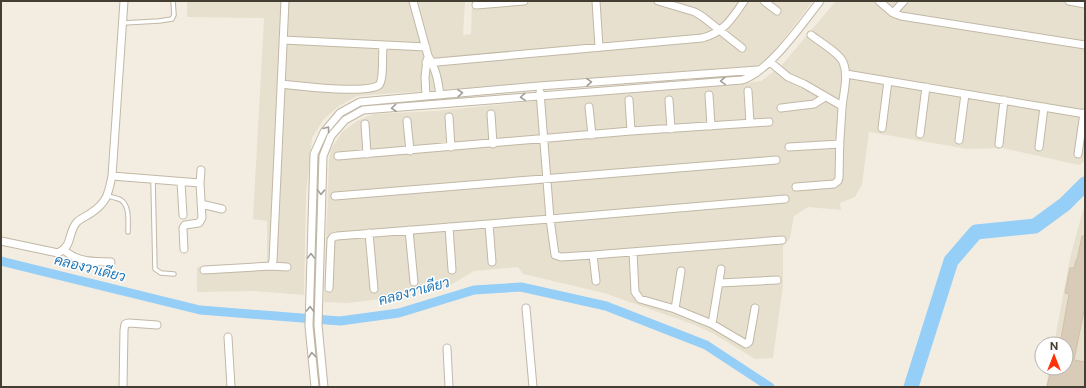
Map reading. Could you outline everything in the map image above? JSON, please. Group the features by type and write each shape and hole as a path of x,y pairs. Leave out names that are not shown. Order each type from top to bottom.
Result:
{"street":[{"path":"1,241 58,253 64,250 70,241 73,229 78,222 104,203 108,196 112,176 124,1"},
{"path":"271,266 273,261 285,1"},
{"path":"414,1 429,61 437,75 433,95 433,104"},
{"path":"476,5 524,1"},
{"path":"596,1 599,47"},
{"path":"658,1 695,12 721,30 742,48"},
{"path":"429,61 702,38 721,30 731,20 744,1"},
{"path":"764,1 777,11"},
{"path":"324,387 318,324 323,156 331,136 345,120 363,110 742,80 750,78 758,70 770,62 820,1"},
{"path":"879,1 893,13 900,16 1085,45"},
{"path":"893,13 904,1"},
{"path":"1069,1 1085,4"},
{"path":"796,187 834,184 838,181 842,106 846,74 843,61 811,35"},
{"path":"283,40 426,47"},
{"path":"281,84 361,89 377,86 382,80 383,45"},
{"path":"429,61 425,77 433,95"},
{"path":"770,62 788,77 804,84 842,106"},
{"path":"315,387 309,324 314,154 324,132 340,113 360,102 539,86 758,70"},
{"path":"846,74 1085,114 1078,154"},
{"path":"882,128 888,81"},
{"path":"539,86 546,178 555,255 560,257 593,255 782,240"},
{"path":"920,134 926,87"},
{"path":"748,91 750,123"},
{"path":"958,140 965,94"},
{"path":"709,95 711,126"},
{"path":"781,108 814,104 826,98"},
{"path":"629,100 631,132"},
{"path":"669,100 671,129"},
{"path":"999,144 1004,100"},
{"path":"589,107 592,135"},
{"path":"1039,147 1044,107"},
{"path":"491,114 493,144"},
{"path":"449,117 451,147"},
{"path":"407,121 410,151"},
{"path":"338,156 769,122"},
{"path":"365,124 368,154"},
{"path":"789,147 840,144"},
{"path":"335,196 776,160"},
{"path":"184,249 183,228 185,225 199,223 202,218 200,183 201,170"},
{"path":"112,176 200,183"},
{"path":"181,182 183,215"},
{"path":"329,288 332,240 333,237 337,236 785,199"},
{"path":"201,204 222,209"},
{"path":"312,219 320,220"},
{"path":"489,224 492,262"},
{"path":"449,227 452,270"},
{"path":"409,230 414,282"},
{"path":"369,233 374,289"},
{"path":"64,250 70,255 85,261 111,262"},
{"path":"634,252 636,292 638,297 676,309 712,324 748,344 750,342 755,308"},
{"path":"593,255 596,281"},
{"path":"204,270 271,266 287,267"},
{"path":"712,324 720,283 721,268"},
{"path":"676,309 681,271"},
{"path":"720,283 777,280"},
{"path":"310,293 318,293"},
{"path":"526,308 533,387"},
{"path":"123,387 124,330 126,324 157,325"},
{"path":"309,324 318,324"},
{"path":"228,337 232,387"},
{"path":"447,348 449,387"}],"lane":[{"path":"123,22 159,22 172,19 174,15 173,1"},
{"path":"153,180 155,270 162,273 174,274"},
{"path":"108,196 121,200 125,204 128,212 128,232"}],"shaded area":[{"path":"187,1 465,1 463,35 471,34 472,1 813,1 777,48 767,59 757,66 357,96 339,106 323,120 312,138 306,194 304,295 253,291 197,292 197,267 267,263 267,221 253,219 264,18 187,17"},
{"path":"836,1 1085,1 1085,161 1079,165 1002,148 968,149 869,132 862,184 855,197 840,203 841,210 808,207 794,216 790,238 783,246 783,285 773,358 755,359 714,334 695,325 604,293 523,274 518,267 474,271 452,284 437,290 406,293 391,298 347,303 324,302 329,160 331,149 342,132 357,121 374,114 436,111 761,81 781,66"},
{"path":"1085,203 1085,387 1046,387 1048,376 1074,376 1074,336 1055,336 1070,258"}],"building":[{"path":"1082,236 1085,236 1085,306 1074,360 1074,336 1061,336 1069,294 1065,293 1070,268 1074,268"},
{"path":"1074,360 1085,362 1085,387 1047,387 1049,376 1074,376"}],"waterway":[{"path":"911,387 951,261 976,232 1035,226 1065,204 1085,184"},
{"name":"คลองวาเดียว","path":"1,261 200,310 340,321 399,313 474,290 521,287 606,306 706,345 770,387"}]}
